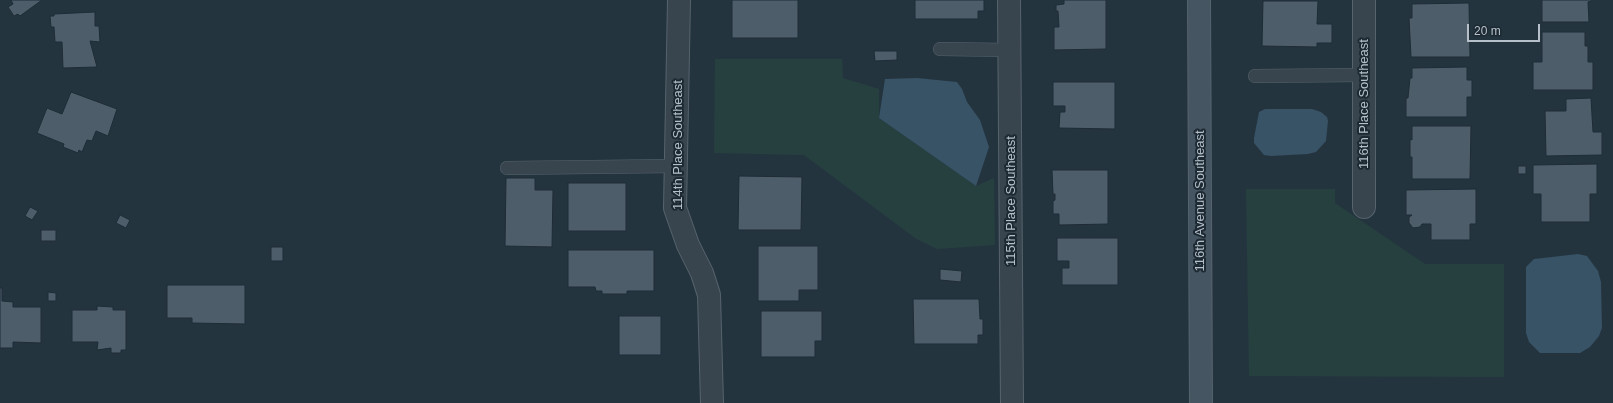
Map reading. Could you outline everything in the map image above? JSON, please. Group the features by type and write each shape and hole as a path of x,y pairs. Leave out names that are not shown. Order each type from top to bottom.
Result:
{"main road":[{"name":"116th Avenue Southeast","path":"1199,0 1201,403"}],"street":[{"name":"114th Place Southeast","path":"679,0 675,208 688,245 702,273 709,296 712,403"},
{"name":"115th Place Southeast","path":"1009,0 1012,403"},
{"name":"116th Place Southeast","path":"1364,0 1364,208"}],"lane":[{"path":"940,49 1009,50"},
{"path":"1255,76 1364,75"},
{"path":"507,168 676,166"}],"green space":[{"path":"715,59 842,59 843,78 879,89 879,118 976,186 994,178 995,245 937,249 915,238 804,155 714,153"},
{"path":"1246,189 1335,189 1335,203 1425,264 1504,264 1504,377 1249,376"}],"water":[{"path":"917,78 957,82 962,89 967,102 980,120 989,147 976,186 879,118 885,79"},
{"path":"1265,109 1312,109 1321,112 1327,117 1328,121 1326,141 1316,152 1308,154 1264,155 1254,143 1254,138 1259,112"},
{"path":"1578,254 1587,256 1598,271 1601,282 1602,328 1599,336 1590,347 1580,353 1540,353 1529,342 1526,333 1526,267 1534,259"}],"building":[{"path":"11,0 42,0 20,16 18,14 14,16 8,7 13,4"},
{"path":"732,0 798,0 798,38 732,38"},
{"path":"915,0 984,0 984,11 978,11 978,19 915,19"},
{"path":"1064,0 1106,0 1106,49 1054,50 1054,27 1059,27 1056,5 1064,4"},
{"path":"1542,0 1592,0 1588,2 1589,22 1542,22"},
{"path":"1263,1 1318,1 1317,24 1332,24 1332,43 1317,43 1317,47 1262,46"},
{"path":"1469,3 1470,57 1411,57 1409,18 1412,18 1412,4"},
{"path":"95,12 95,26 99,26 100,42 90,41 97,67 63,68 62,42 55,42 54,27 51,27 50,16 54,16 54,14"},
{"path":"1542,32 1585,32 1585,46 1588,46 1588,62 1593,62 1593,90 1533,90 1533,62 1542,62"},
{"path":"874,51 897,51 897,60 875,61"},
{"path":"1467,67 1467,80 1472,80 1472,97 1467,97 1467,117 1406,117 1406,98 1408,98 1410,78 1412,78 1412,68"},
{"path":"1053,82 1115,82 1115,129 1059,128 1060,112 1065,112 1065,106 1053,106"},
{"path":"71,92 117,109 108,136 96,131 92,141 87,140 82,152 79,150 78,153 63,147 64,144 37,133 47,108 62,114"},
{"path":"1591,98 1593,132 1602,132 1602,155 1546,156 1545,111 1566,111 1566,99"},
{"path":"1412,126 1471,126 1470,179 1412,179 1410,139 1412,140"},
{"path":"1597,164 1597,194 1590,194 1590,222 1541,222 1541,194 1533,194 1533,165"},
{"path":"1518,166 1526,166 1526,174 1518,174"},
{"path":"1052,170 1108,170 1108,224 1059,225 1059,214 1053,214 1053,201 1055,200 1055,194 1053,194"},
{"path":"739,176 802,177 801,230 738,230"},
{"path":"506,178 535,178 535,190 553,190 552,247 505,246"},
{"path":"568,183 626,183 626,231 568,231"},
{"path":"1476,189 1476,224 1470,224 1470,240 1431,240 1431,224 1422,224 1420,227 1413,228 1409,223 1409,217 1412,215 1406,215 1406,190"},
{"path":"30,207 38,211 32,220 25,216"},
{"path":"120,215 130,220 126,228 116,223"},
{"path":"41,230 56,230 56,241 41,241"},
{"path":"1057,238 1118,238 1118,285 1062,285 1062,268 1069,268 1069,261 1057,261"},
{"path":"758,246 818,246 818,290 799,290 799,301 758,301"},
{"path":"271,247 283,247 283,261 271,261"},
{"path":"568,250 654,250 654,291 627,291 627,294 602,294 602,291 596,291 595,287 568,287"},
{"path":"940,269 962,271 961,282 940,280"},
{"path":"167,285 245,285 245,324 192,323 192,318 167,318"},
{"path":"0,288 2,288 2,301 13,302 13,307 41,307 41,343 13,342 13,348 0,348"},
{"path":"48,292 56,293 56,301 48,301"},
{"path":"913,299 979,299 980,319 983,319 983,335 978,335 978,344 914,344"},
{"path":"97,306 113,307 113,310 126,310 126,350 121,350 121,353 111,353 111,348 97,350 98,342 72,342 72,310 97,310"},
{"path":"761,311 822,311 822,341 815,341 815,357 761,357"},
{"path":"619,316 661,316 661,355 619,355"}]}
